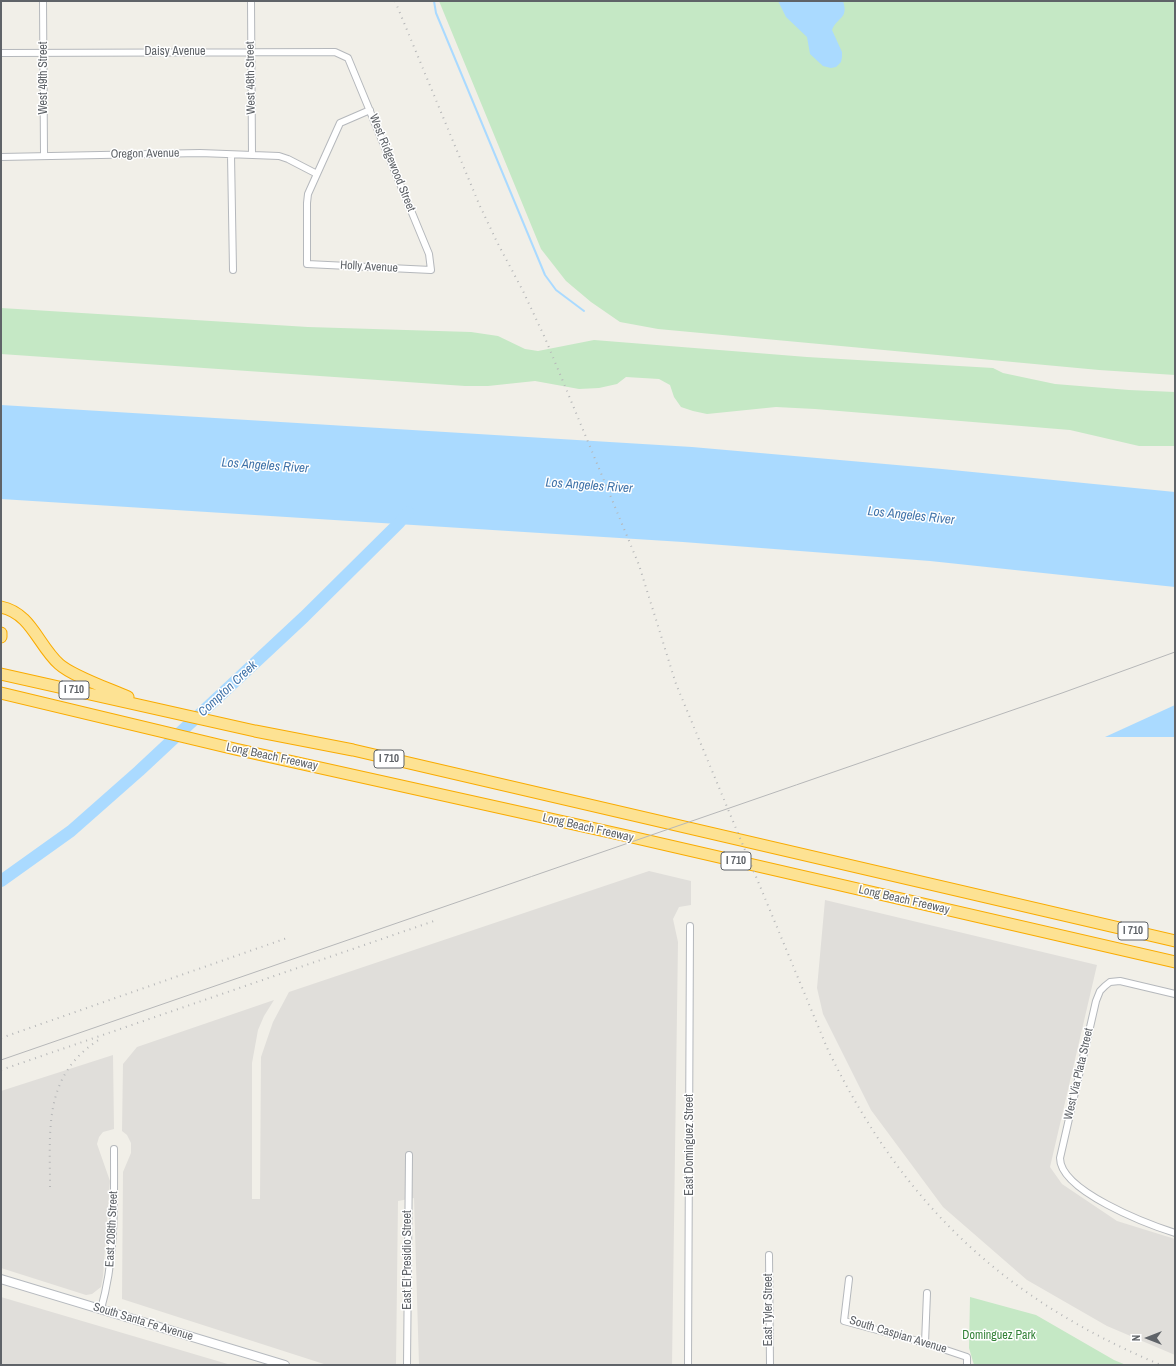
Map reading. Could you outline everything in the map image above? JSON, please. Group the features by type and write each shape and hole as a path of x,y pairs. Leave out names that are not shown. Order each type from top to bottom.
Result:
{"highway":[{"path":"1,607 15,612 25,620 59,664 75,674 146,706"},
{"name":"Long Beach Freeway","path":"1,674 255,731 353,750 1175,941"},
{"name":"Long Beach Freeway","path":"1,694 134,724 235,749 623,835 1175,962"}],"main road":[{"name":"South Santa Fe Avenue","path":"1,1279 285,1365"}],"street":[{"name":"West 49th Street","path":"43,1 44,155"},
{"name":"West 48th Street","path":"251,1 252,155"},
{"name":"Daisy Avenue","path":"1,53 335,52 348,58"},
{"name":"West Ridgewood Street","path":"348,58 430,254 430,270"},
{"path":"317,174 340,124 370,110"},
{"name":"Oregon Avenue","path":"1,157 44,155 200,154 278,156 288,159 317,174"},
{"path":"231,155 233,270"},
{"name":"Holly Avenue","path":"317,174 308,194 307,264 430,270"},
{"name":"East Dominguez Street","path":"688,1365 690,926"},
{"name":"West Via Plata Street","path":"1175,994 1124,982 1110,982 1100,991 1096,1001 1060,1158 1063,1171 1070,1179 1115,1209 1146,1224 1175,1233"},
{"name":"East 208th Street","path":"101,1309 110,1274 112,1251 114,1149"},
{"name":"East El Presidio Street","path":"407,1365 408,1155"},
{"name":"East Tyler Street","path":"769,1255 770,1365"},
{"name":"South Caspian Avenue","path":"849,1279 844,1321 925,1343 967,1357 967,1365"},
{"path":"925,1343 927,1293"}],"shaded area":[{"path":"649,871 691,881 691,905 679,907 673,919 678,942 672,1365 419,1365 414,1198 398,1201 396,1365 327,1365 122,1299 123,1172 131,1153 131,1143 127,1135 122,1131 123,1064 137,1047 274,1000 264,1016 258,1030 252,1063 252,1199 260,1199 261,1057 273,1022 289,992"},
{"path":"825,900 1097,965 1050,1167 1062,1184 1117,1221 1175,1239 1175,1355 1107,1326 1027,1280 943,1207 871,1110 823,1014 817,988"},
{"path":"113,1055 114,1129 103,1132 99,1137 97,1144 110,1181 103,1276 101,1287 92,1294 86,1295 1,1268 1,1091"},
{"path":"1,1297 231,1365 1,1365"}],"green space":[{"path":"439,1 1175,1 1175,375 1099,370 658,329 620,322 591,302 566,281 541,249"},
{"path":"1,308 308,327 471,332 498,336 525,349 538,351 594,340 807,357 993,368 1003,373 1055,384 1175,392 1175,446 1139,446 1070,430 815,409 776,407 707,414 681,407 674,397 670,385 659,379 626,377 617,384 599,388 579,389 535,381 488,386 465,386 1,354"},
{"name":"Dominguez Park","path":"970,1297 1036,1315 1114,1360 1126,1365 974,1365 969,1348"}],"water":[{"path":"778,1 843,1 845,11 832,30 842,52 841,62 836,67 831,68 823,66 810,54 807,37 786,17"},
{"name":"Los Angeles River","path":"1,405 692,447 942,469 1175,492 1175,587 930,561 683,542 1,499"},
{"path":"1175,705 1175,737 1105,737"}],"waterway":[{"path":"434,1 436,13 545,275 556,290 584,311"},
{"name":"Compton Creek","path":"1,881 71,831 139,771 304,617 399,523 408,512"}],"tram line":[{"path":"1,1060 1062,693 1175,652"}],"railway":[{"path":"395,1 479,204 545,338 639,565 676,684 828,1050 857,1105 889,1155 925,1200 963,1240 1006,1277 1053,1310 1104,1339 1161,1365"},
{"path":"1,1070 434,921"},
{"path":"1,1038 287,938"},
{"path":"50,1187 51,1124 59,1086 68,1069 81,1053 100,1039"}]}
